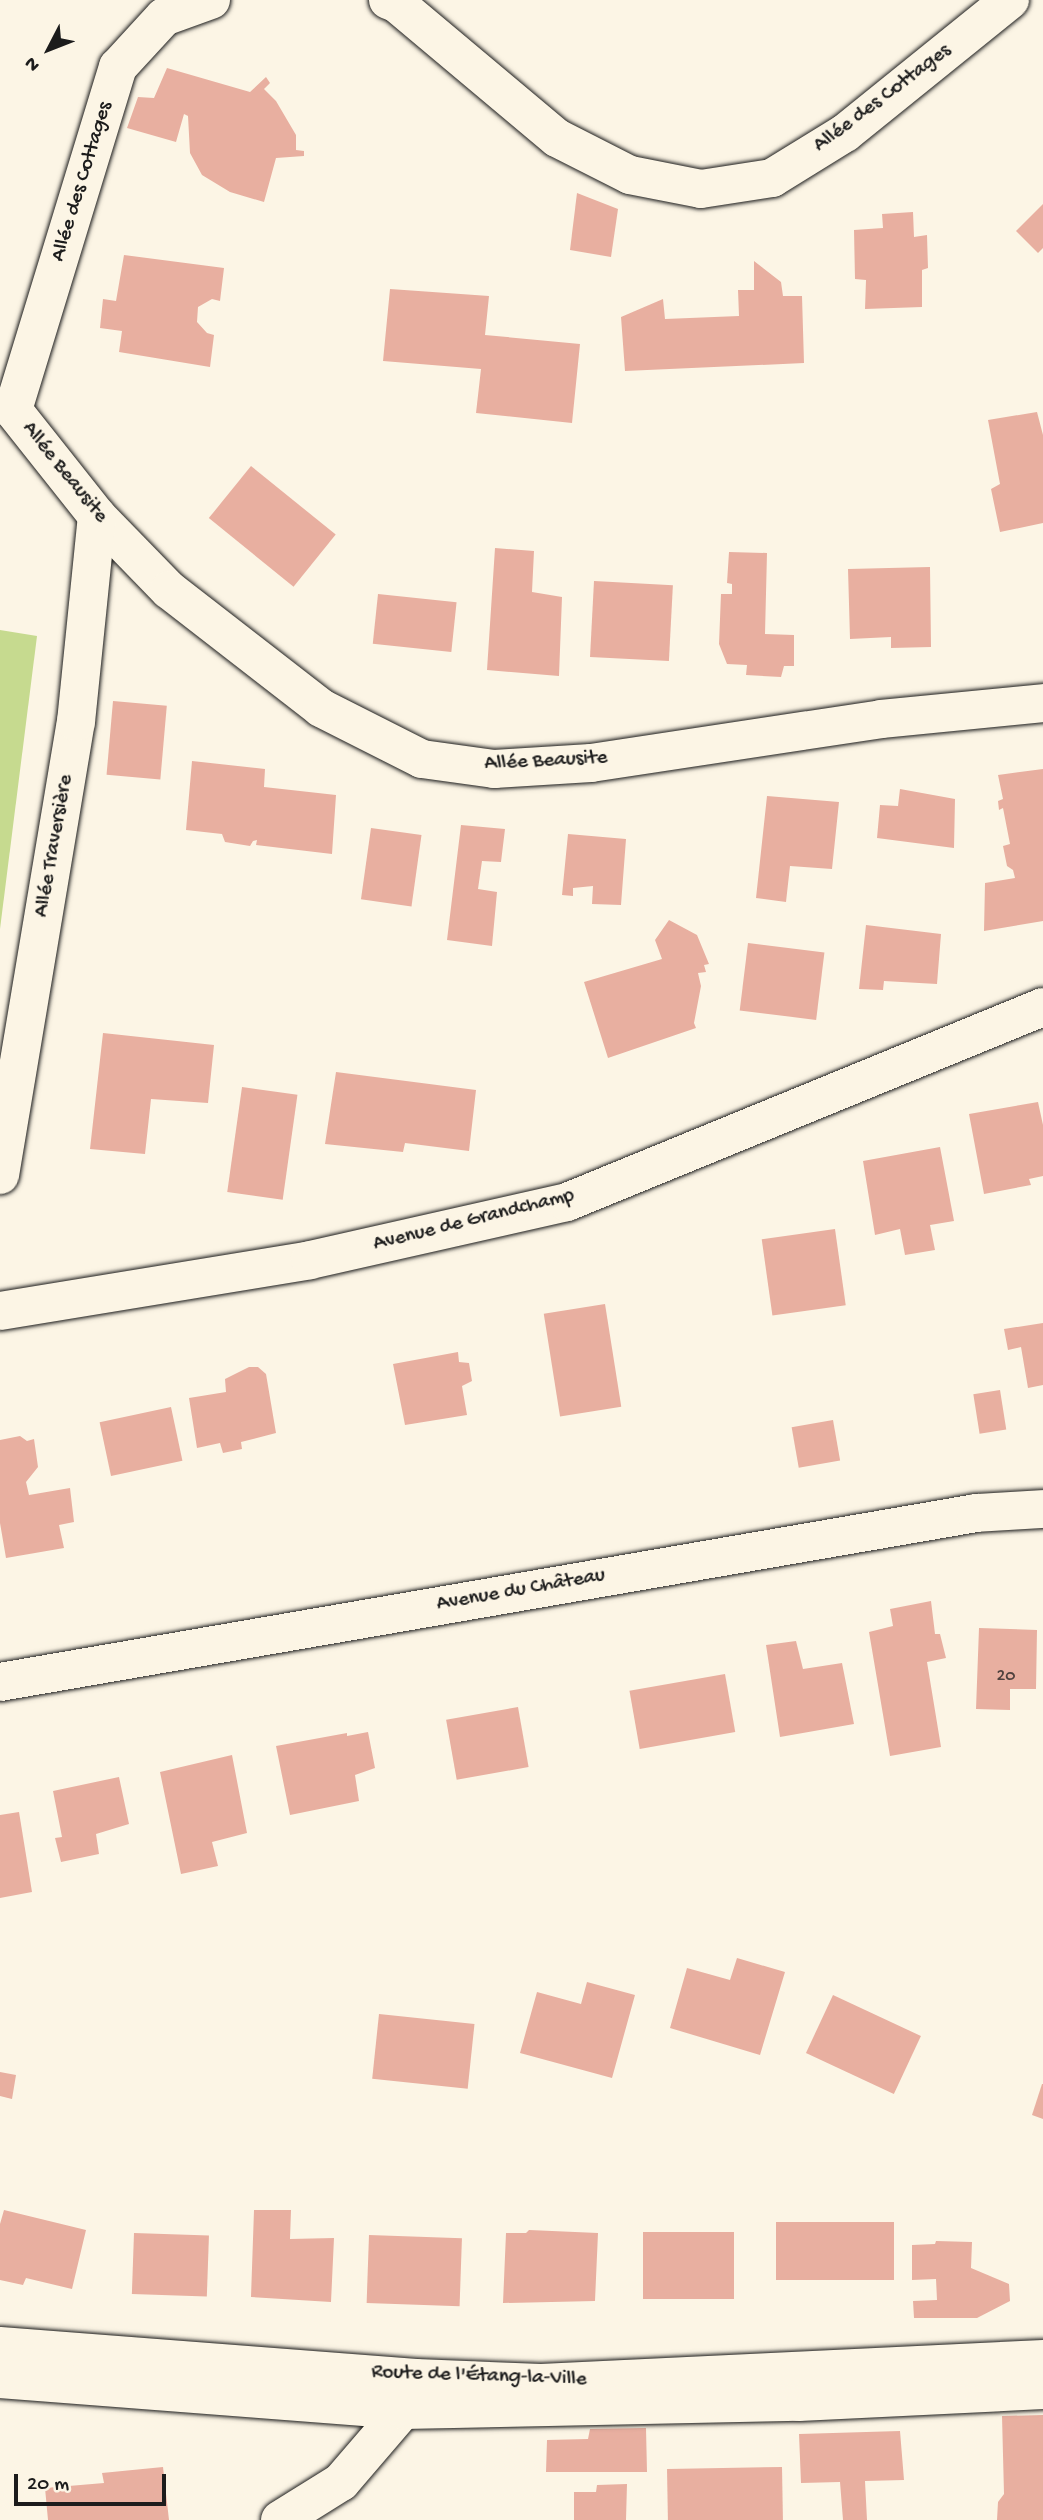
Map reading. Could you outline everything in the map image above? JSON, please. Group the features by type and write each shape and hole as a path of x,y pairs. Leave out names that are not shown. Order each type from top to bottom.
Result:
{"street":[{"name":"Allée des Cottages","path":"6,409 118,67 164,16 211,0"},
{"name":"Allée des Cottages","path":"388,0 396,3 557,138 630,175 701,190 772,178 845,133 1010,0"},
{"name":"Allée Beausite","path":"6,409 97,516 169,590 321,708 422,759 494,769 591,763 881,719 1043,703"},
{"name":"Allée Traversière","path":"0,1175 76,722 97,516"},
{"name":"Avenue de Grandchamp","path":"0,1311 310,1260 567,1202 1043,1007"},
{"name":"Avenue du Château","path":"0,1682 976,1513 1043,1510"},
{"name":"Route de l'Étang-la-Ville","path":"0,2346 409,2394 541,2383 1043,2359"},
{"name":"Route de l'Étang-la-Ville","path":"0,2379 409,2394 799,2403 1043,2390"},
{"path":"280,2520 341,2482 409,2394"}],"green space":[{"path":"0,630 37,636 0,929"}],"building":[{"path":"167,68 250,92 266,77 270,83 264,89 276,101 296,135 296,150 304,151 304,156 276,158 264,202 230,192 202,175 190,153 188,116 184,114 176,142 127,128 138,97 154,98"},
{"path":"577,193 618,209 611,257 570,250"},
{"path":"1043,204 1043,248 1038,253 1016,231"},
{"path":"913,212 914,237 927,235 928,268 922,270 922,307 865,309 866,280 855,279 854,230 883,228 882,214"},
{"path":"124,255 224,268 220,301 212,299 198,307 197,322 207,333 214,335 210,367 119,352 122,331 100,328 103,299 116,301"},
{"path":"754,261 781,282 783,296 802,296 804,363 625,371 621,317 663,299 665,319 739,316 738,290 754,290"},
{"path":"390,289 489,296 485,335 580,344 572,423 476,413 481,369 383,361"},
{"path":"1037,412 1043,435 1043,523 1000,532 991,489 1000,484 988,420"},
{"path":"251,466 336,535 294,587 209,518"},
{"path":"495,548 534,551 532,592 562,597 559,676 487,670"},
{"path":"729,552 767,553 765,634 794,635 794,666 784,666 781,677 746,675 747,665 727,664 719,644 721,594 732,594 732,584 727,583"},
{"path":"930,567 931,647 891,648 891,637 850,639 848,569"},
{"path":"594,581 673,585 669,661 590,657"},
{"path":"378,594 457,602 451,652 373,644"},
{"path":"113,701 167,706 160,779 107,775"},
{"path":"192,761 265,769 264,787 336,795 332,854 256,845 257,840 250,846 225,842 222,834 186,830"},
{"path":"1043,769 1043,921 984,931 985,883 1015,878 1013,870 1007,866 1003,846 1010,844 1003,808 999,810 998,801 1003,799 998,775"},
{"path":"900,789 955,799 954,848 877,838 880,805 898,806"},
{"path":"767,796 839,802 832,869 790,866 786,902 756,898"},
{"path":"461,825 505,829 501,862 482,861 478,889 497,892 492,946 447,940"},
{"path":"371,828 422,835 411,906 361,899"},
{"path":"568,834 626,839 621,905 592,904 593,886 573,888 573,896 562,895"},
{"path":"669,920 697,935 709,964 704,965 706,972 698,973 701,986 694,1023 696,1028 608,1058 584,982 662,959 655,940"},
{"path":"866,925 941,934 937,984 884,981 883,990 859,989"},
{"path":"748,943 824,952 816,1020 740,1010"},
{"path":"103,1033 214,1045 208,1103 151,1099 145,1154 90,1149"},
{"path":"336,1072 476,1090 469,1151 405,1143 403,1152 325,1144"},
{"path":"242,1087 297,1095 283,1200 227,1192"},
{"path":"1038,1102 1043,1125 1043,1176 1029,1179 1031,1185 984,1194 969,1114"},
{"path":"940,1147 954,1221 930,1225 935,1250 905,1255 900,1229 875,1235 863,1161"},
{"path":"835,1229 846,1305 772,1316 762,1239"},
{"path":"605,1304 621,1407 560,1416 544,1314"},
{"path":"1043,1323 1043,1385 1028,1388 1021,1347 1008,1350 1004,1329"},
{"path":"458,1352 459,1362 469,1363 472,1381 462,1386 467,1415 405,1425 393,1364"},
{"path":"249,1367 258,1367 266,1374 276,1433 241,1442 242,1449 223,1453 220,1443 197,1448 189,1398 226,1392 225,1379"},
{"path":"1000,1390 1006,1430 980,1434 973,1394"},
{"path":"171,1407 182,1461 111,1476 100,1422"},
{"path":"833,1420 840,1460 799,1468 792,1427"},
{"path":"20,1436 27,1441 34,1439 38,1467 26,1482 29,1495 70,1488 74,1522 59,1525 64,1548 6,1558 0,1523 0,1440"},
{"path":"931,1601 935,1634 940,1634 946,1658 927,1662 941,1747 890,1756 869,1632 893,1626 890,1609"},
{"path":"979,1628 1037,1630 1036,1689 1010,1689 1010,1710 976,1709"},
{"path":"796,1641 803,1669 842,1663 854,1724 780,1737 766,1645"},
{"path":"725,1674 735,1732 640,1749 629,1691"},
{"path":"518,1707 529,1767 457,1780 446,1720"},
{"path":"368,1732 375,1768 355,1775 359,1801 290,1815 276,1746 347,1733 347,1736"},
{"path":"232,1755 247,1833 212,1842 218,1866 181,1874 160,1772"},
{"path":"119,1777 129,1824 96,1834 99,1854 61,1862 55,1838 62,1837 53,1791"},
{"path":"19,1812 32,1892 0,1898 0,1815"},
{"path":"737,1958 785,1972 760,2055 670,2028 687,1968 730,1980"},
{"path":"587,1982 635,1995 612,2078 520,2053 537,1992 581,2004"},
{"path":"833,1995 921,2036 894,2094 806,2053"},
{"path":"379,2014 474,2024 468,2089 372,2079"},
{"path":"0,2072 16,2075 12,2099 0,2096"},
{"path":"1043,2084 1043,2119 1032,2115"},
{"path":"4,2210 86,2230 72,2289 26,2278 23,2285 0,2280 0,2224"},
{"path":"254,2210 291,2210 290,2239 334,2238 331,2302 251,2297"},
{"path":"776,2222 894,2222 894,2280 776,2280"},
{"path":"529,2230 598,2233 595,2301 503,2303 506,2233 526,2233"},
{"path":"643,2232 734,2232 734,2299 643,2299"},
{"path":"134,2233 209,2236 207,2297 132,2294"},
{"path":"369,2235 462,2238 460,2306 367,2303"},
{"path":"936,2241 972,2242 971,2268 1009,2284 1010,2301 977,2318 914,2318 913,2301 937,2300 936,2279 912,2280 912,2245 935,2244"},
{"path":"1043,2415 1043,2520 997,2520 998,2502 1004,2494 1002,2416"},
{"path":"646,2428 647,2472 546,2472 547,2440 588,2439 590,2429"},
{"path":"900,2431 904,2480 865,2481 867,2520 843,2520 840,2482 801,2483 799,2434"},
{"path":"163,2467 169,2520 48,2520 45,2488 104,2483 102,2473"},
{"path":"782,2467 783,2520 668,2520 667,2469"},
{"path":"627,2484 626,2520 574,2520 574,2492 596,2492 597,2485"}]}
